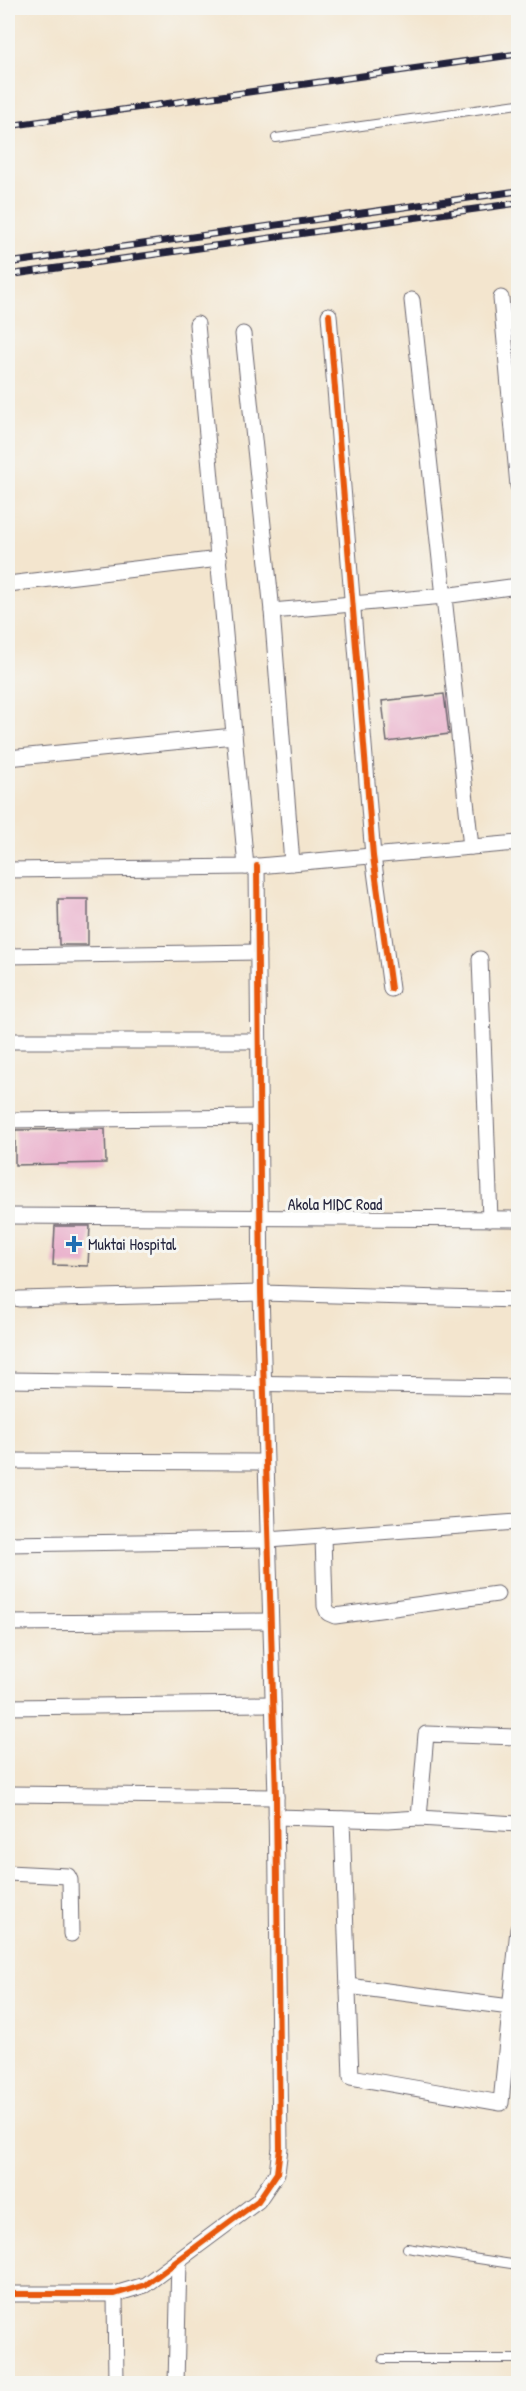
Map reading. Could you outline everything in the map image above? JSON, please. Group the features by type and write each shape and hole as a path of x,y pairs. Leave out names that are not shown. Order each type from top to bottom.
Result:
{"street":[{"path":"501,298 519,486"},
{"path":"412,300 471,848"},
{"path":"329,315 373,856 391,989"},
{"path":"8,2294 115,2294 145,2285 258,2202 277,2173 280,2148 276,1797 261,1293 258,952 251,866 234,736 198,324"},
{"path":"243,334 272,611 292,863"},
{"path":"8,584 219,559"},
{"path":"272,611 444,596 519,586"},
{"path":"8,758 234,736"},
{"path":"8,870 251,866 519,843"},
{"path":"8,956 258,952"},
{"path":"480,959 490,1219"},
{"path":"8,1041 258,1041"},
{"path":"8,1120 259,1117"},
{"name":"Akola MIDC Road","path":"8,1215 519,1219"},
{"path":"19,1299 261,1293 519,1300"},
{"path":"8,1380 519,1387"},
{"path":"8,1461 265,1462"},
{"path":"8,1544 268,1540 519,1522"},
{"path":"323,1536 325,1606 328,1613 335,1616 497,1594"},
{"path":"8,1623 270,1621"},
{"path":"8,1707 273,1704"},
{"path":"419,1818 426,1734 519,1737"},
{"path":"8,1794 276,1797"},
{"path":"276,1817 419,1818 519,1824"},
{"path":"342,1819 351,2078 501,2103 519,1929"},
{"path":"8,1873 68,1876 71,1934"},
{"path":"348,1986 510,2007"},
{"path":"176,2384 179,2261"},
{"path":"115,2294 116,2384"}],"lane":[{"path":"276,138 519,104"},
{"path":"406,2248 519,2265"},
{"path":"383,2359 519,2359"}],"building":[{"path":"444,694 449,734 387,742 382,701"},
{"path":"58,899 88,899 88,945 59,945"},
{"path":"105,1129 106,1163 15,1165 15,1130"},
{"path":"55,1226 90,1226 88,1266 53,1265"}],"railway":[{"path":"8,126 518,54"},
{"path":"8,263 518,191"},
{"path":"8,275 518,203"}],"cycle path":[{"path":"329,315 373,856 391,989"},
{"path":"8,2294 115,2294 145,2285 258,2201 277,2173 280,2148 276,1797 261,1293 257,866"}],"place":[{"name":"Muktai Hospital","path":"74,1244"}]}
